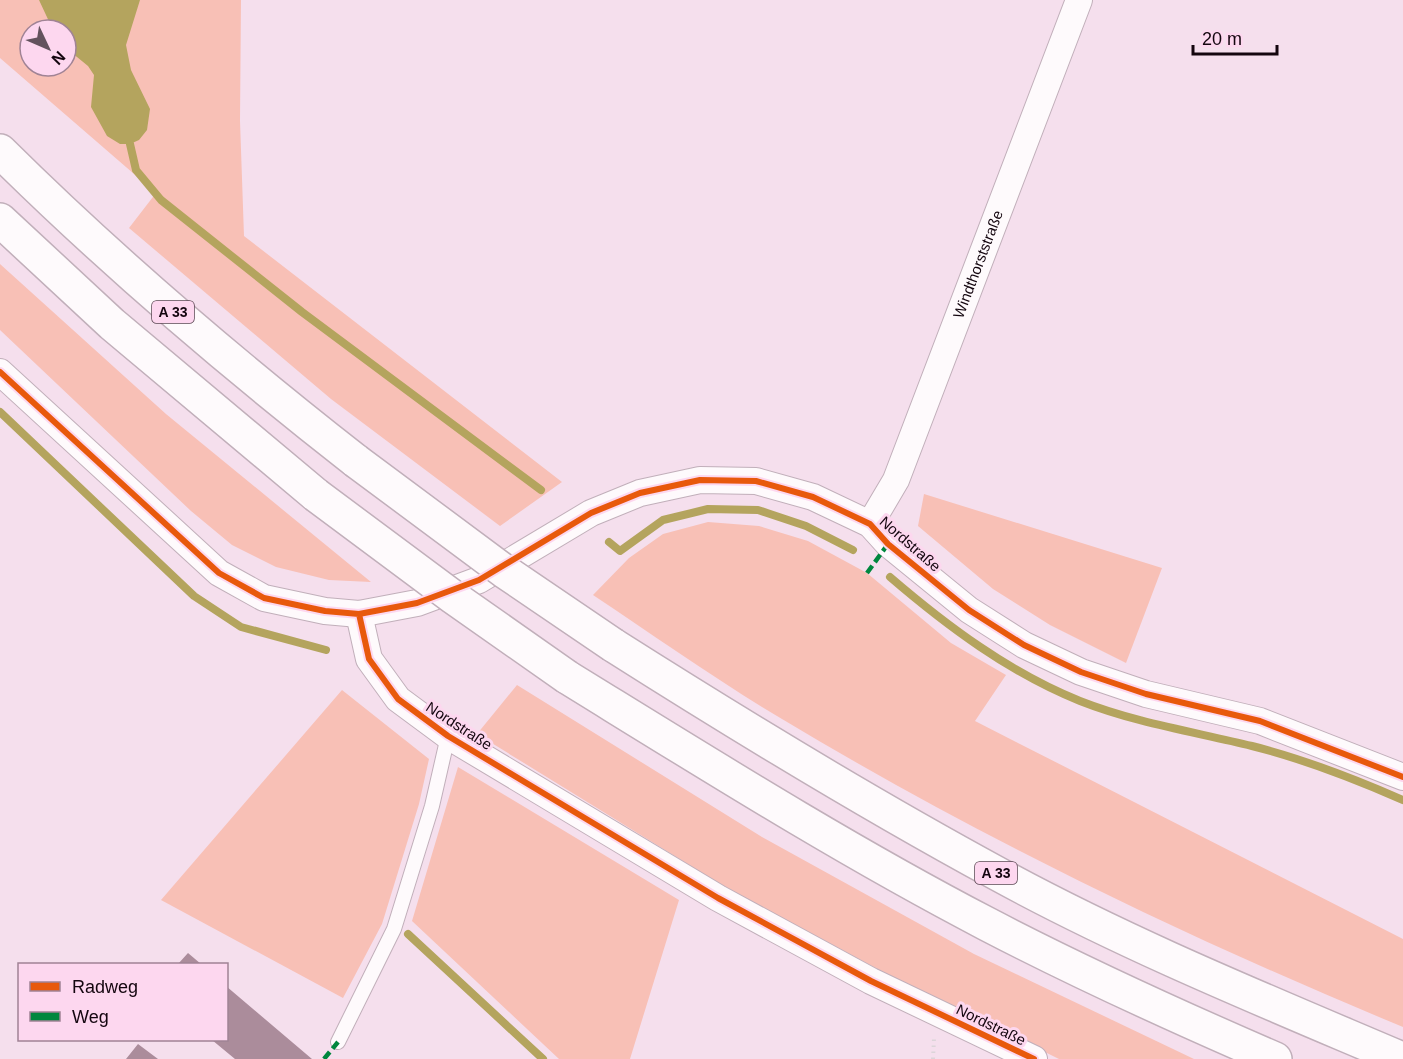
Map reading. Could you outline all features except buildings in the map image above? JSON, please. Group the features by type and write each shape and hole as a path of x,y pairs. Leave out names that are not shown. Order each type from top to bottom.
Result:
{"highway":[{"name":"A 33","path":"0,151 143,285 237,368 356,461 504,571 613,645 790,756 1000,875 1212,978 1402,1059"},
{"path":"0,220 121,331 316,495 453,597 567,677 770,802 987,924 1196,1024 1275,1059"}],"street":[{"name":"Windthorststraße","path":"870,524 896,480 1079,0"},
{"name":"Nordstraße","path":"0,372 219,573 264,598 359,614 417,603 479,580 591,513 640,494 700,480 756,481 813,497 870,524 888,544 969,610 1043,654 1081,672 1146,694 1260,721 1403,777"},
{"name":"Nordstraße","path":"359,614 369,659 398,699 448,736 718,898 872,981 1034,1059"}],"lane":[{"path":"338,1042 394,929 432,806 448,736"}],"shaded area":[{"path":"0,0 241,0 240,121 244,236 562,482 500,526 331,399 129,228 156,193 23,78 78,78 78,18 18,18 18,74 0,58"},
{"path":"39,0 140,0 126,45 131,70 150,109 147,130 139,140 130,144 120,144 107,136 91,107 94,75 78,58 78,18 47,18"},
{"path":"0,264 166,414 371,582 329,580 276,567 232,545 191,511 0,330"},
{"path":"924,494 1162,568 1126,663 1050,625 993,589 918,526"},
{"path":"708,522 759,526 808,541 867,573 951,643 1006,675 975,721 1403,939 1403,1027 1165,922 1009,846 857,763 758,704 593,595 629,558 663,534"},
{"path":"517,685 762,837 974,954 1194,1059 1059,1059 885,973 725,887 477,734"},
{"path":"342,690 429,759 419,804 382,924 343,998 161,900"},
{"path":"458,767 679,900 630,1059 559,1059 412,921"}],"waterway":[{"path":"130,144 136,170 161,200 302,312 541,490"},
{"path":"0,412 194,596 241,627 326,650"},
{"path":"609,542 620,551 663,520 708,509 758,510 806,526 853,550"},
{"path":"890,577 980,647 1054,690 1101,709 1291,757 1403,800"},
{"path":"408,934 543,1059"}],"marked path":[{"path":"867,573 888,544"},
{"path":"324,1059 338,1042"}],"cycle path":[{"path":"0,372 219,573 264,598 325,611 359,614 417,603 479,580 591,513 640,493 700,480 756,481 813,497 870,524 888,544 969,610 1024,645 1081,672 1146,694 1260,721 1403,777"},
{"path":"359,614 369,659 398,699 448,736 718,898 871,981 1034,1059"}]}
